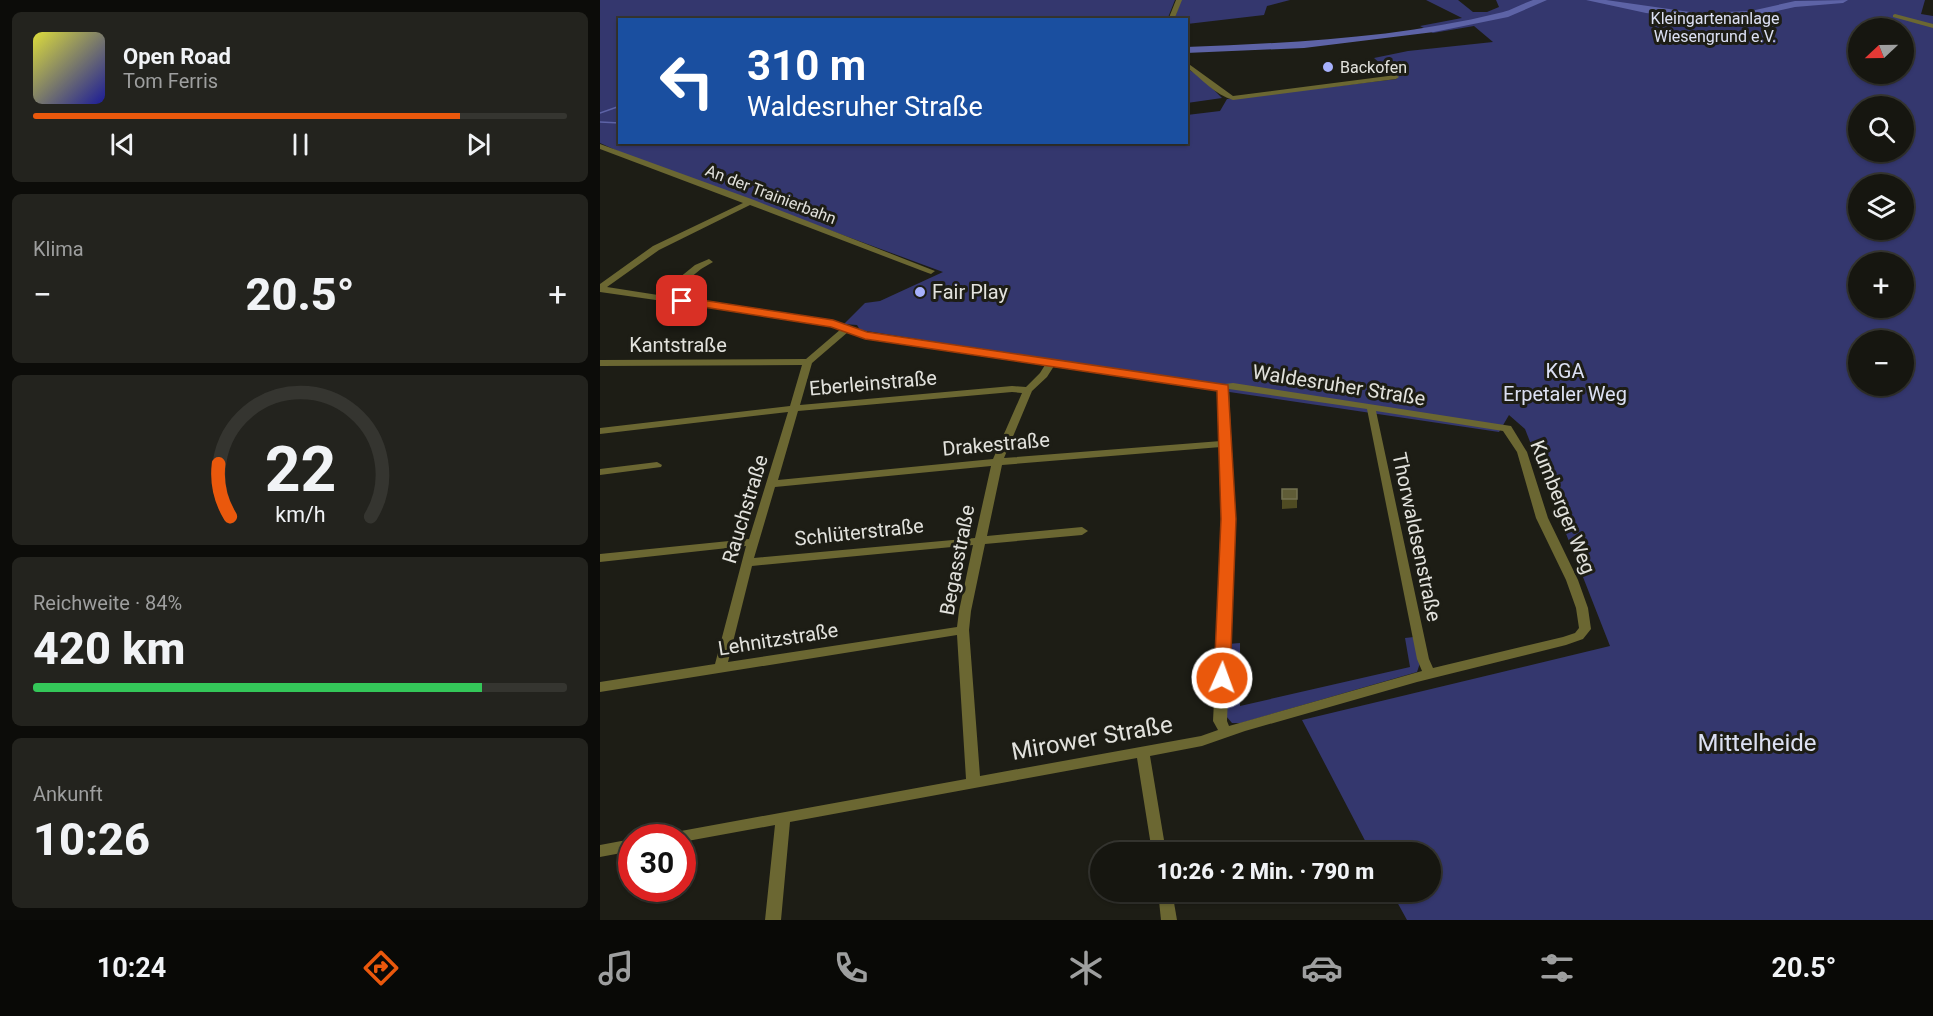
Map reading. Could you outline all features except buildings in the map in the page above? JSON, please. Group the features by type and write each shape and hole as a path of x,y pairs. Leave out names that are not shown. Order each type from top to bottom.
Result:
{"street":[{"path":"1173,18 1179,0"},
{"path":"1895,16 1933,26"},
{"path":"1188,65 1201,73 1227,98 1396,77"},
{"name":"An der Trainierbahn","path":"600,146 932,271"},
{"path":"600,289 656,248 751,202"},
{"path":"660,298 698,267 710,262"},
{"name":"Waldesruher Straße","path":"600,289 833,323 846,330 865,335 1224,388 1233,386 1507,428"},
{"path":"808,362 846,330"},
{"name":"Kantstraße","path":"600,363 808,362"},
{"name":"Rauchstraße","path":"720,668 753,542 808,362"},
{"name":"Begasstraße","path":"973,782 963,630 965,610 997,462 1028,390 1044,375 1051,363"},
{"path":"1224,388 1228,519 1220,721 1225,732"},
{"name":"Eberleinstraße","path":"600,431 795,408 1001,390 1028,390"},
{"name":"Thorwaldsenstraße","path":"1372,407 1372,420 1423,659 1429,674"},
{"name":"Kumberger Weg","path":"1507,428 1522,452 1542,518 1579,598 1585,629 1579,636"},
{"name":"Drakestraße","path":"771,484 997,462 1225,444"},
{"path":"600,472 657,465"},
{"name":"Schlüterstraße","path":"747,563 1082,531"},
{"path":"600,558 753,542"},
{"name":"Lehnitzstraße","path":"600,687 963,630"},
{"name":"Mirower Straße","path":"696,833 1202,741 1225,732 1429,674 1579,636"},
{"path":"1143,752 1157,842"},
{"path":"773,920 783,818"},
{"path":"600,851 618,848"},
{"path":"1167,902 1169,920"}],"green space":[{"name":"Mittelheide","path":"600,0 1175,0 1168,18 618,18 618,144 960,145 1188,144 1188,115 1220,111 1227,99 1397,79 1374,58 1408,51 1493,42 1474,26 1433,33 1420,26 1462,18 1426,0 1458,0 1473,12 1487,12 1499,7 1496,0 1925,0 1921,14 1933,16 1933,920 1407,920 1397,902 1441,902 1441,842 1366,842 1302,720 1610,646 1525,429 1509,415 1499,432 1209,389 1158,377 860,330 857,325 844,324 865,303 880,301 943,272 629,156 600,143"},
{"path":"1181,0 1290,0 1267,6 1264,15 1188,24 1188,18 1175,18"},
{"path":"1188,69 1201,77 1222,98 1188,103"},
{"path":"1414,637 1420,663 1417,672 1241,723 1232,723 1226,716 1228,644 1240,643 1240,706 1410,667 1405,638"}],"waterway":[{"path":"1188,50 1304,45 1434,29 1505,15 1542,0"},
{"path":"1591,0 1697,16 1751,14 1795,4 1843,0"},
{"path":"600,113 618,107"},
{"path":"600,122 618,123"}],"place":[{"name":"Backofen","path":"1328,67"},
{"name":"Fair Play","path":"920,292"}],"route":[{"path":"682,301 833,323 846,330 865,335 1224,388 1228,519 1222,678"}],"park label":[{"name":"Kleingartenanlage Wiesengrund e.V.","path":"1715,27"},
{"name":"KGA Erpetaler Weg","path":"1565,382"}]}
